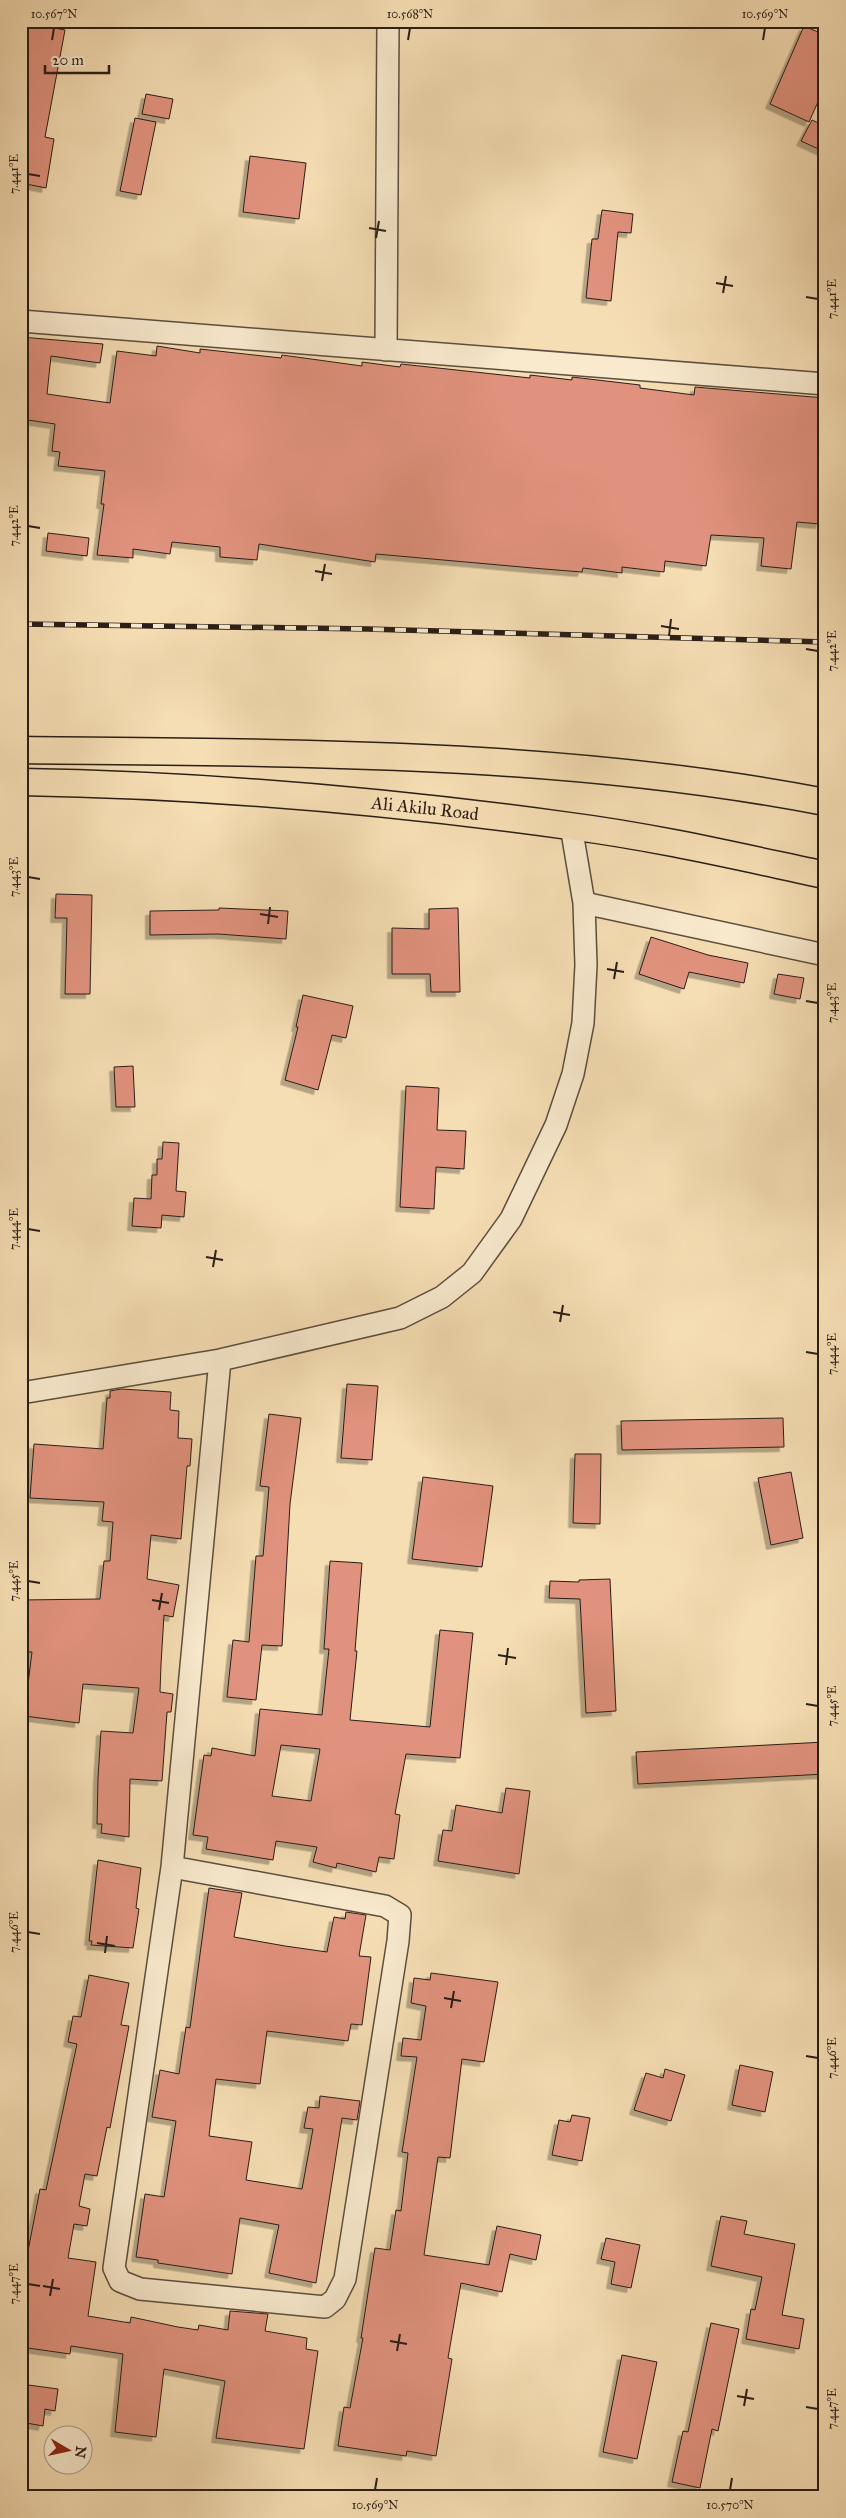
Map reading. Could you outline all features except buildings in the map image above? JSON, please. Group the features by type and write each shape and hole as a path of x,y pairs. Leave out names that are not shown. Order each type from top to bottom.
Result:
{"main road":[{"path":"21,750 321,753 509,763 671,778 825,802"},
{"name":"Ali Akilu Road","path":"21,782 227,790 388,804 571,826 825,875"}],"street":[{"path":"386,350 388,21"},
{"path":"21,321 825,384"},
{"path":"21,1393 220,1360 400,1318 442,1297 472,1273 511,1219 556,1125 573,1074 583,1023 586,965 584,903 571,826"},
{"path":"584,903 825,955"},
{"path":"172,1867 385,1906 400,1915 398,1941 345,2279 335,2299 324,2307 140,2289 120,2281 114,2268 172,1867 220,1360"}],"railway":[{"path":"21,624 367,629 825,642"}]}
